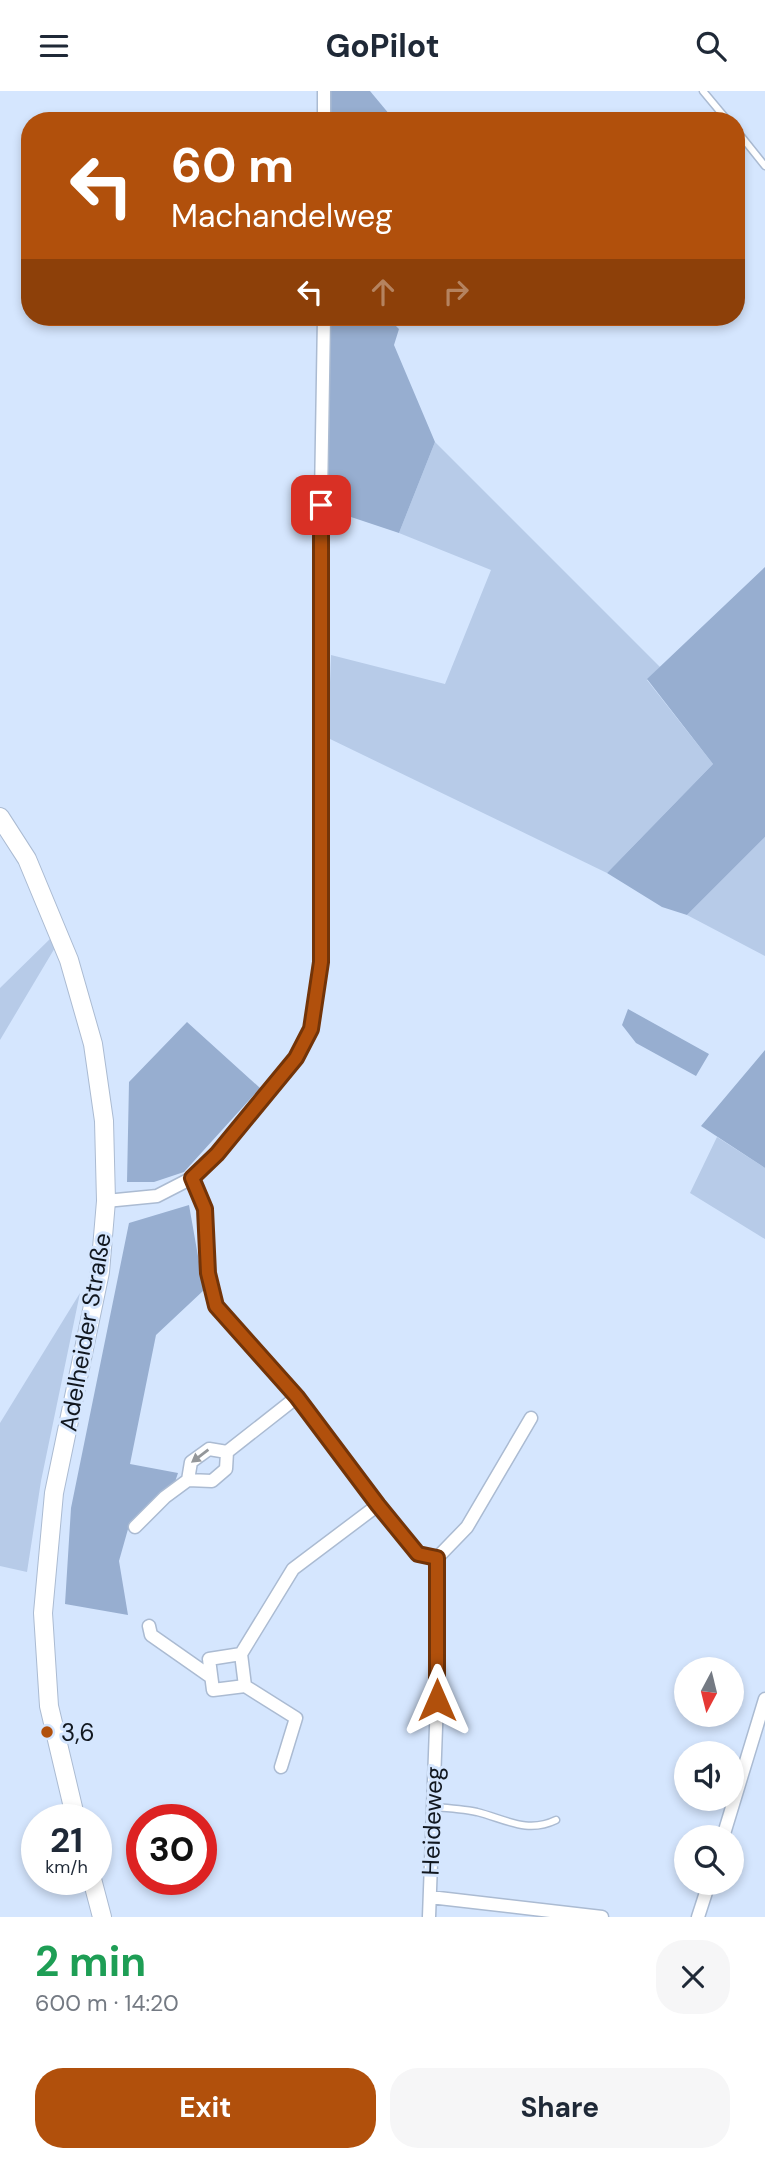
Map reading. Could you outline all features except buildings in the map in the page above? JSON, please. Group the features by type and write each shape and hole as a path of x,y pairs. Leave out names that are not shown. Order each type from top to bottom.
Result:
{"street":[{"path":"324,91 324,112"},
{"path":"106,1202 157,1196 192,1178 217,1154 296,1058 311,1029 321,962 320,558 324,326"},
{"name":"Adelheider Straße","path":"0,817 27,859 69,960 93,1044 104,1121 106,1202 100,1272 54,1493 43,1613 49,1706 72,1804"},
{"path":"192,1178 205,1209 208,1273 216,1306 297,1397 418,1554 437,1558 467,1527 531,1418"},
{"path":"188,1480 191,1462 209,1449 227,1452 297,1397"},
{"path":"135,1527 165,1497 188,1480 212,1481 226,1469 227,1452"},
{"path":"245,1686 241,1654 293,1569 378,1505"},
{"name":"Heideweg","path":"429,1917 437,1700 437,1558"},
{"path":"149,1626 150,1635 211,1677"},
{"path":"241,1654 209,1659 213,1690 245,1686 296,1718 281,1767"},
{"path":"727,1825 765,1699"},
{"path":"96,1895 102,1917"},
{"path":"698,1917 705,1895"},
{"path":"430,1896 602,1917"}],"lane":[{"path":"703,91 720,112"},
{"path":"745,141 765,166"},
{"path":"433,1807 472,1811 521,1826 545,1825 556,1820"}],"shaded area":[{"path":"330,91 370,91 388,112 330,112"},
{"path":"328,326 396,326 399,329 394,345 435,442 399,533 327,509"},
{"path":"435,442 660,667 647,680 713,764 607,873 328,738 331,655 445,684 491,570 399,533"},
{"path":"765,567 765,837 687,915 662,907 607,873 713,764 647,679"},
{"path":"765,837 765,956 687,915"},
{"path":"53,936 56,946 0,1040 0,988"},
{"path":"628,1009 709,1054 696,1076 636,1043 622,1025"},
{"path":"187,1022 260,1088 184,1172 154,1182 127,1182 129,1082"},
{"path":"765,1050 765,1168 701,1126"},
{"path":"717,1137 765,1168 765,1239 690,1193"},
{"path":"189,1205 204,1290 156,1335 130,1464 178,1473 175,1482 130,1522 119,1561 128,1615 65,1604 71,1508 129,1223"},
{"path":"80,1293 41,1481 27,1572 0,1566 0,1423"}],"place":[{"name":"3,6","path":"47,1732"}],"route":[{"path":"321,505 321,962 311,1029 296,1058 217,1154 192,1178 205,1209 208,1273 216,1306 297,1397 418,1554 437,1558 437,1700"}]}
